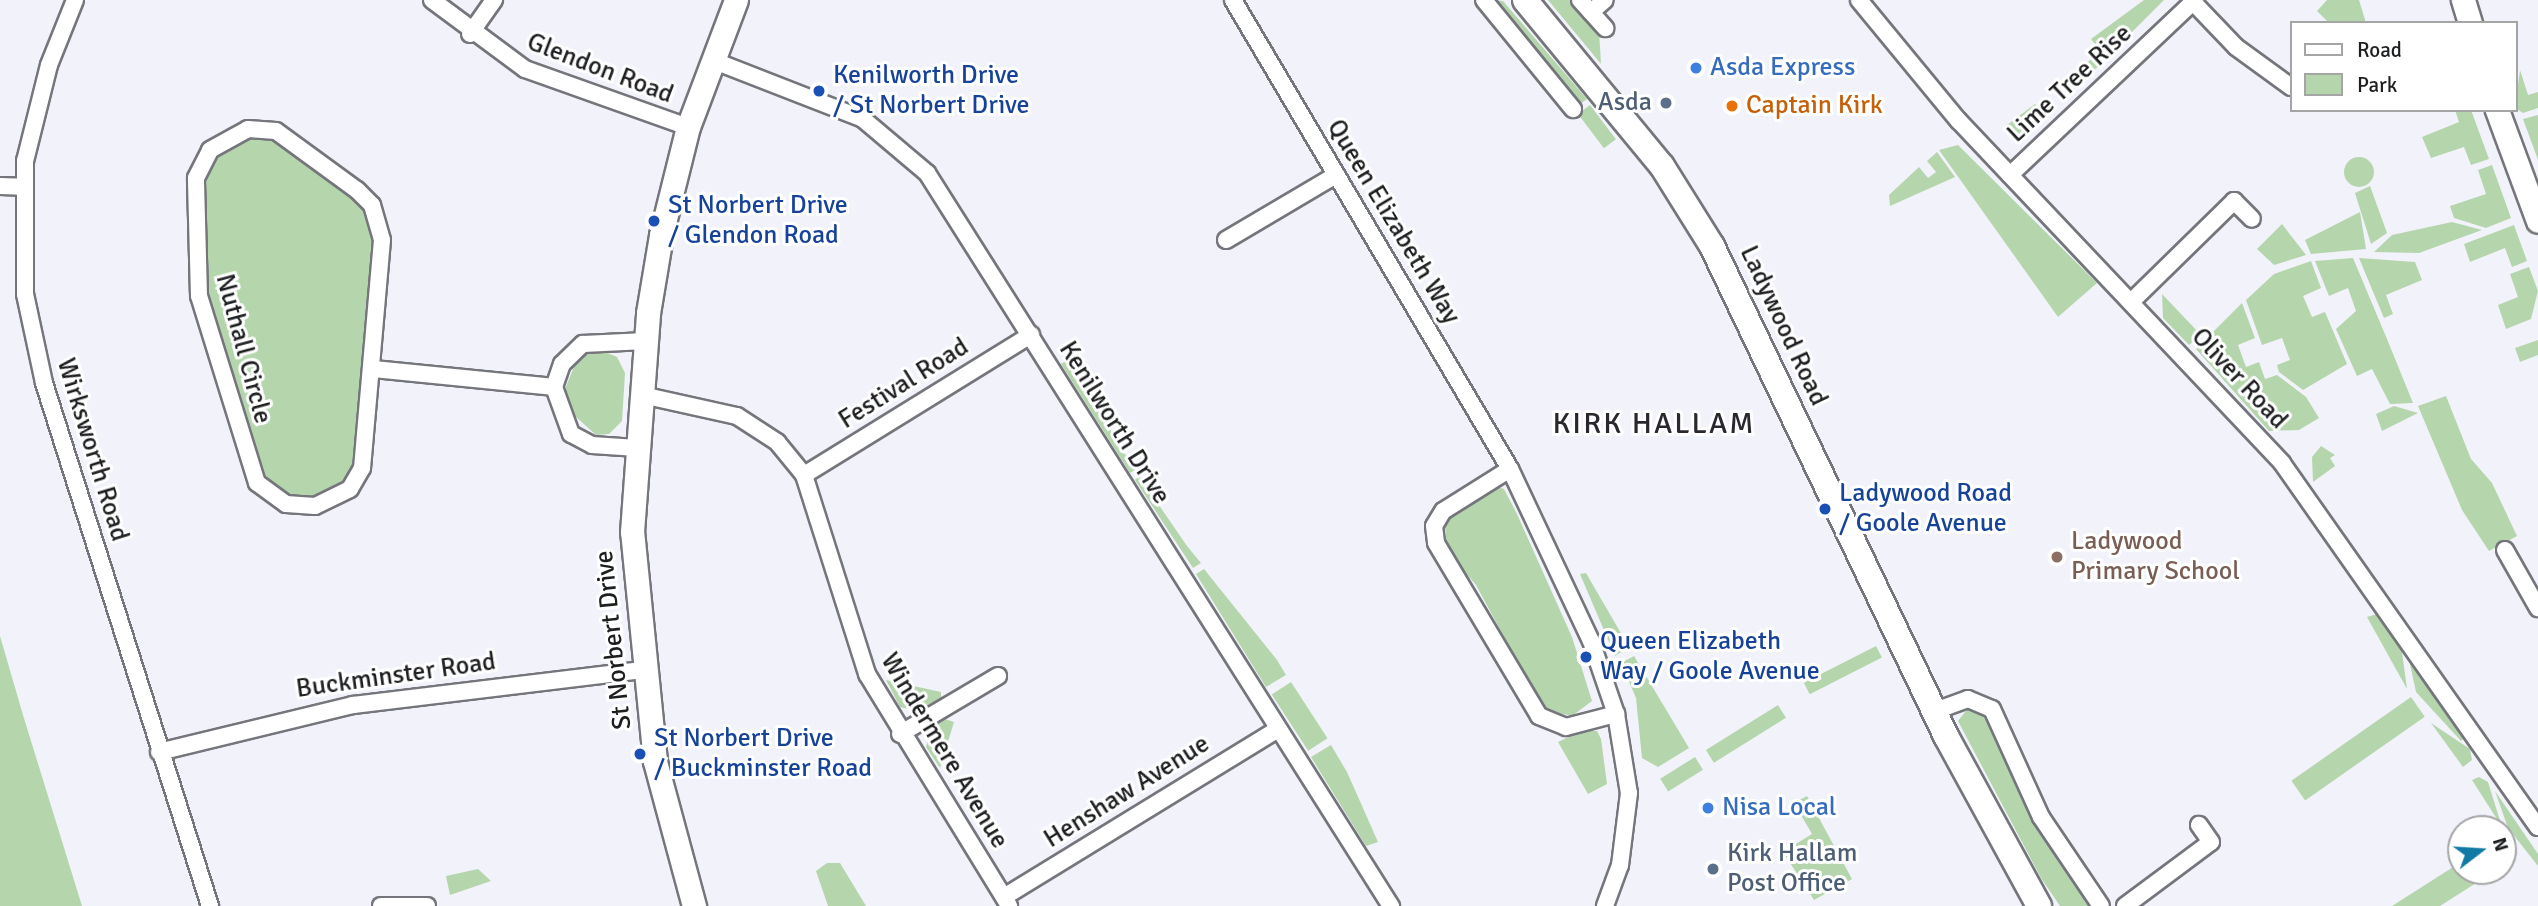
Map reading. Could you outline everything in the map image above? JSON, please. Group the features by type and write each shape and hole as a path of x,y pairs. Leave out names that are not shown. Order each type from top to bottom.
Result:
{"main road":[{"name":"Ladywood Road","path":"1525,0 1662,166 1712,246 1935,711 2039,906"}],"street":[{"name":"Wirksworth Road","path":"75,0 34,117 23,187 25,294 44,383 210,906"},
{"name":"Glendon Road","path":"432,0 470,34 555,82 688,127"},
{"path":"470,34 494,0"},
{"name":"St Norbert Drive","path":"694,906 655,761 643,670 632,532 646,341 661,235 688,127 736,0"},
{"name":"Queen Elizabeth Way","path":"1233,0 1510,469 1561,569 1616,714 1628,816 1605,906"},
{"path":"1484,0 1555,99 1573,109"},
{"path":"1605,0 1585,6 1605,28"},
{"name":"Oliver Road","path":"1859,0 2010,175 2282,463 2538,827"},
{"path":"2463,0 2469,21"},
{"path":"2194,1 2236,47 2288,77"},
{"name":"Lime Tree Rise","path":"2010,175 2194,1"},
{"name":"Kenilworth Drive","path":"712,60 811,96 889,136 927,173 1277,730 1391,906"},
{"path":"2498,112 2538,221"},
{"name":"Nuthall Circle","path":"248,129 275,131 372,205 383,255 374,369 362,468 350,489 315,506 286,504 267,493 252,471 227,393 195,264 196,178 204,157 222,139 248,129"},
{"path":"1226,240 1336,175"},
{"path":"0,186 23,187"},
{"path":"2132,302 2234,201 2252,219"},
{"name":"Festival Road","path":"804,475 1031,335"},
{"path":"637,448 592,445 571,434 554,387 562,364 583,344 646,341"},
{"path":"374,369 554,387"},
{"name":"Windermere Avenue","path":"642,395 737,416 777,442 804,475 821,517 845,620 900,734 1006,902"},
{"path":"1510,469 1443,511 1434,526 1436,543 1539,716 1570,726 1616,714"},
{"path":"2504,550 2532,584 2538,608"},
{"name":"Buckminster Road","path":"159,752 353,705 643,670"},
{"path":"900,734 998,676"},
{"path":"1935,711 1968,699 1992,709 2040,817 2101,906"},
{"name":"Henshaw Avenue","path":"1006,902 1277,730"},
{"path":"2125,906 2211,842 2199,825"},
{"path":"381,906 426,906"}],"green space":[{"path":"1493,0 1503,1 1587,99 1580,104"},
{"path":"1548,0 1571,0 1599,30 1601,64"},
{"path":"2144,0 2164,0 2106,58 2091,39"},
{"path":"2327,0 2359,0 2365,21 2327,21 2317,11"},
{"path":"2095,56 2102,63 2069,94 2061,84"},
{"path":"2520,70 2528,95 2538,92 2538,108 2523,113 2517,109"},
{"path":"2035,104 2044,116 2014,139 2005,127"},
{"path":"1590,105 1616,139 1604,148 1578,114"},
{"path":"2456,112 2472,112 2489,159 2471,165 2464,147 2431,158 2422,137 2459,122"},
{"path":"2538,115 2538,160 2523,119"},
{"path":"253,136 274,139 325,171 366,208 375,240 359,456 344,483 312,499 282,494 260,469 208,298 199,195 210,161 226,144"},
{"path":"1958,145 2097,283 2058,317 1939,150"},
{"path":"1937,152 1955,177 1890,206 1889,195 1919,167 1928,178 1936,172 1927,161"},
{"path":"2359,157 2365,158 2373,166 2373,178 2365,186 2359,187 2353,186 2345,178 2344,172 2345,166 2353,158"},
{"path":"2492,165 2511,218 2486,228 2454,218 2450,206 2486,194 2478,170"},
{"path":"2370,186 2387,233 2371,244 2355,193"},
{"path":"2360,212 2366,249 2311,254 2305,240"},
{"path":"2452,222 2482,230 2419,253 2374,252 2392,235"},
{"path":"2282,224 2306,255 2274,265 2257,249"},
{"path":"2514,225 2527,261 2512,267 2505,248 2470,262 2464,244"},
{"path":"2353,258 2413,403 2390,404 2372,369 2357,376 2336,329 2356,311 2348,288 2329,296 2315,261"},
{"path":"2359,258 2415,262 2422,280 2386,295 2393,314 2384,318"},
{"path":"2311,261 2321,288 2303,296 2312,317 2325,312 2347,364 2303,390 2279,372 2277,365 2290,360 2282,338 2262,345 2246,300 2274,274"},
{"path":"2529,267 2538,291 2531,319 2506,329 2498,305 2518,297 2510,274"},
{"path":"2162,294 2201,335 2189,345 2163,318"},
{"path":"2242,303 2255,338 2238,345 2246,367 2259,362 2265,379 2277,375 2306,397 2319,418 2299,430 2269,431 2196,349"},
{"path":"2538,340 2538,355 2520,362 2515,348"},
{"path":"598,349 617,357 625,373 622,421 609,434 596,435 565,407 565,389 577,359"},
{"path":"1067,360 1135,470 1130,473 1061,364"},
{"path":"2446,396 2471,459 2492,483 2517,536 2489,551 2462,510 2418,406"},
{"path":"2394,406 2418,413 2382,431 2376,414"},
{"path":"2321,446 2335,455 2330,458 2335,466 2313,482 2312,457"},
{"path":"1139,476 1201,563 1193,568 1135,480"},
{"path":"1495,486 1504,489 1517,514 1572,637 1592,701 1572,716 1543,709 1476,585 1446,550 1445,519"},
{"path":"1204,569 1286,675 1266,687 1196,574"},
{"path":"1586,573 1629,647 1615,656 1580,574"},
{"path":"2380,613 2401,645 2407,689 2367,617"},
{"path":"0,636 23,715 82,906 0,906"},
{"path":"1876,646 1882,658 1810,694 1804,683"},
{"path":"2408,655 2463,739 2461,741 2416,692"},
{"path":"1634,656 1689,748 1658,767 1642,758 1636,698 1621,663"},
{"path":"886,680 941,692 941,698 917,711 900,707"},
{"path":"1291,682 1327,738 1308,751 1272,695"},
{"path":"2411,697 2425,717 2305,800 2291,781"},
{"path":"1778,705 1786,718 1714,763 1706,750"},
{"path":"1969,707 1982,712 2033,821 2092,906 2060,906 2041,878 1958,721"},
{"path":"945,719 954,722 940,768 926,747 931,729"},
{"path":"2431,723 2470,749 2472,760 2463,767"},
{"path":"1581,731 1597,731 1601,739 1607,784 1588,794 1558,742"},
{"path":"1331,745 1347,772 1378,842 1366,846 1311,757"},
{"path":"1695,757 1703,770 1668,791 1660,779"},
{"path":"2479,777 2488,782 2498,815 2494,815 2472,780"},
{"path":"2495,791 2511,815 2503,815"},
{"path":"1807,796 1852,879 1814,900 1783,852 1812,834 1794,803"},
{"path":"2517,823 2538,854 2538,866 2517,839"},
{"path":"827,863 840,863 866,906 828,906 816,871"},
{"path":"478,869 491,881 450,895 446,876"},
{"path":"2447,871 2447,885 2473,885 2440,906 2392,906"}],"place":[{"name":"Asda Express","path":"1696,68"},
{"name":"Kenilworth Drive / St Norbert Drive","path":"819,91"},
{"name":"Asda","path":"1666,103"},
{"name":"Captain Kirk","path":"1732,106"},
{"name":"St Norbert Drive / Glendon Road","path":"654,221"},
{"name":"Ladywood Road / Goole Avenue","path":"1825,509"},
{"name":"Ladywood Primary School","path":"2057,557"},
{"name":"Queen Elizabeth Way / Goole Avenue","path":"1586,657"},
{"name":"St Norbert Drive / Buckminster Road","path":"640,754"},
{"name":"Nisa Local","path":"1708,808"},
{"name":"Kirk Hallam Post Office","path":"1713,869"}],"district":[{"name":"KIRK HALLAM","path":"1654,424"}]}
